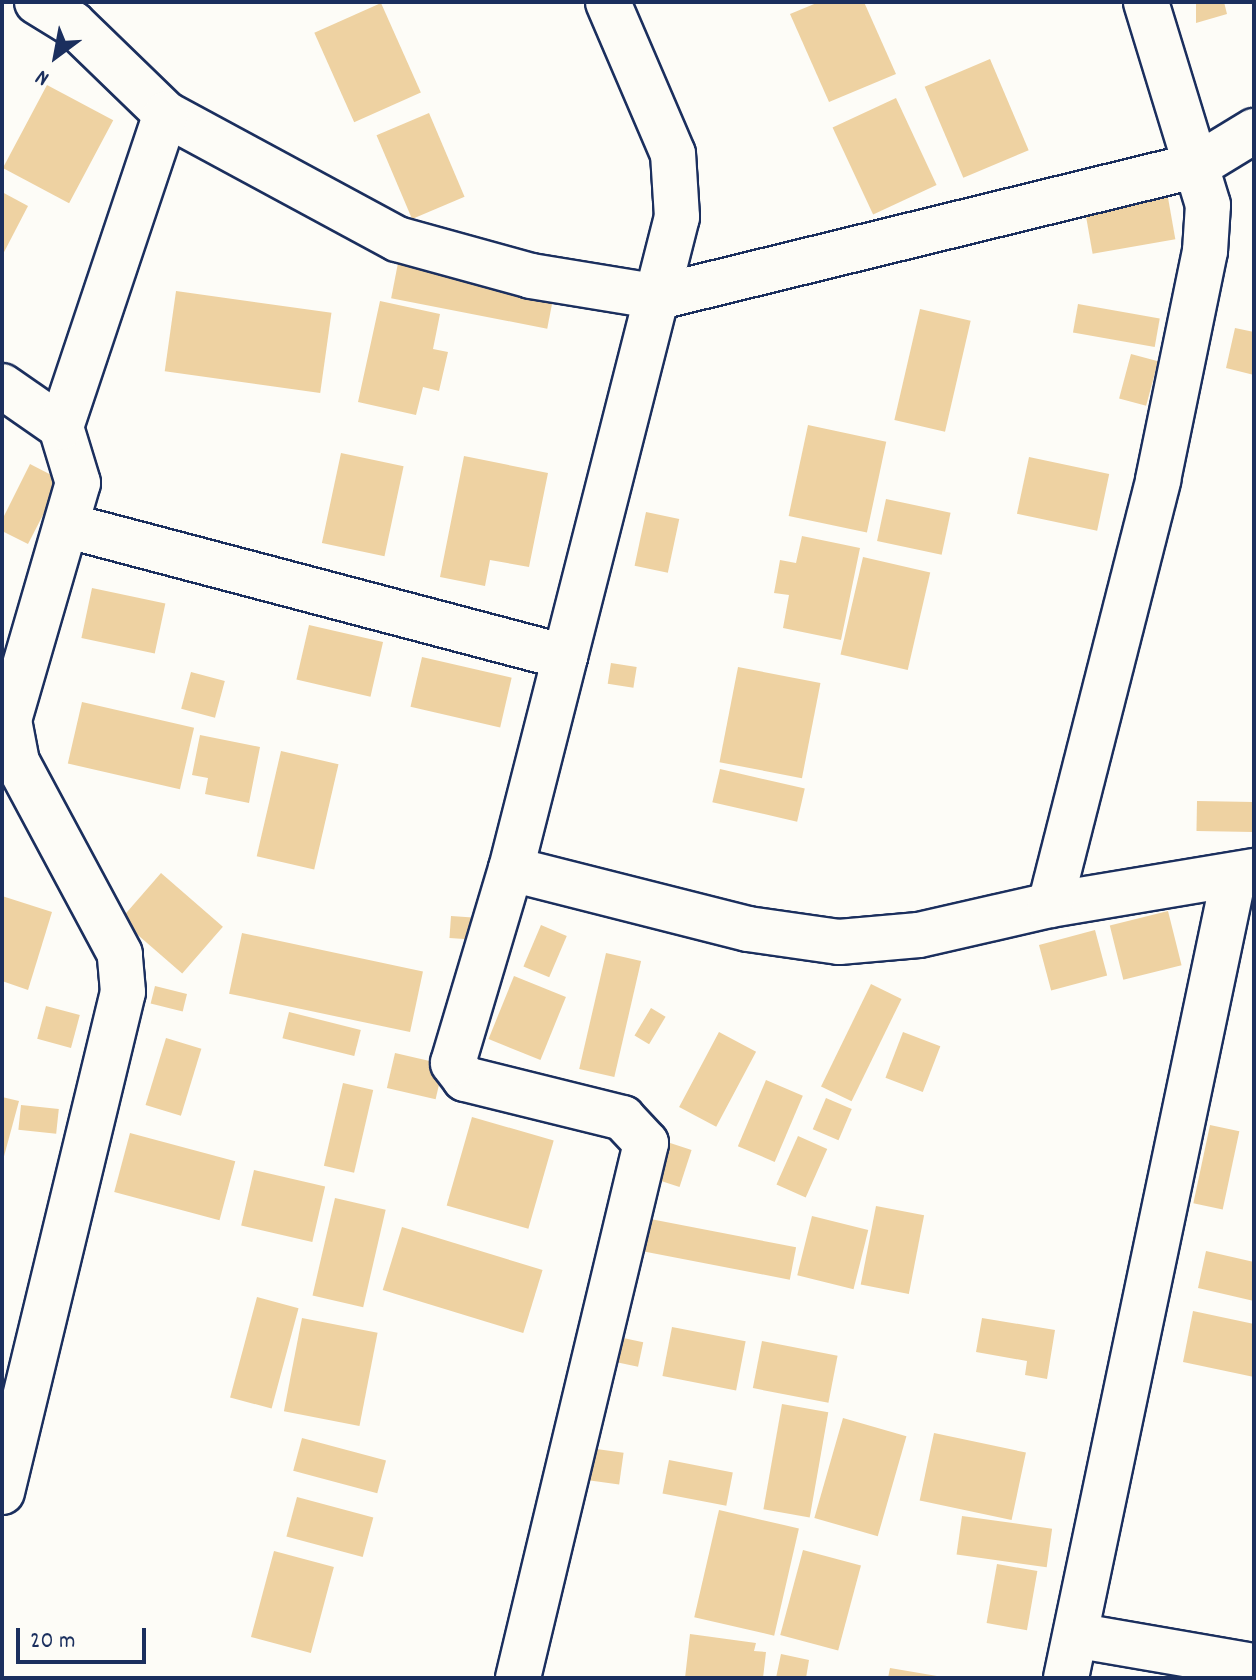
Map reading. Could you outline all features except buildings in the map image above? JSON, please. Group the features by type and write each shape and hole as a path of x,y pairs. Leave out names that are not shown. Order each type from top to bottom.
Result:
{"street":[{"path":"37,2 68,13 166,114 397,239 518,273 659,297 1198,165 1254,131"},
{"path":"518,1678 646,1143 623,1118 465,1079 453,1063 511,869 677,217 673,154 608,2"},
{"path":"1050,905 1193,310 1208,205 1146,2"},
{"path":"2,1492 123,992 120,954 17,762 9,720 69,526 78,483 61,427 166,114"},
{"path":"2,386 61,427"},
{"path":"69,526 565,657"},
{"path":"511,869 748,929 839,942 919,935 1050,905 1244,873 1112,1437 1080,1636 1066,1678"},
{"path":"1080,1636 1254,1666"}]}
